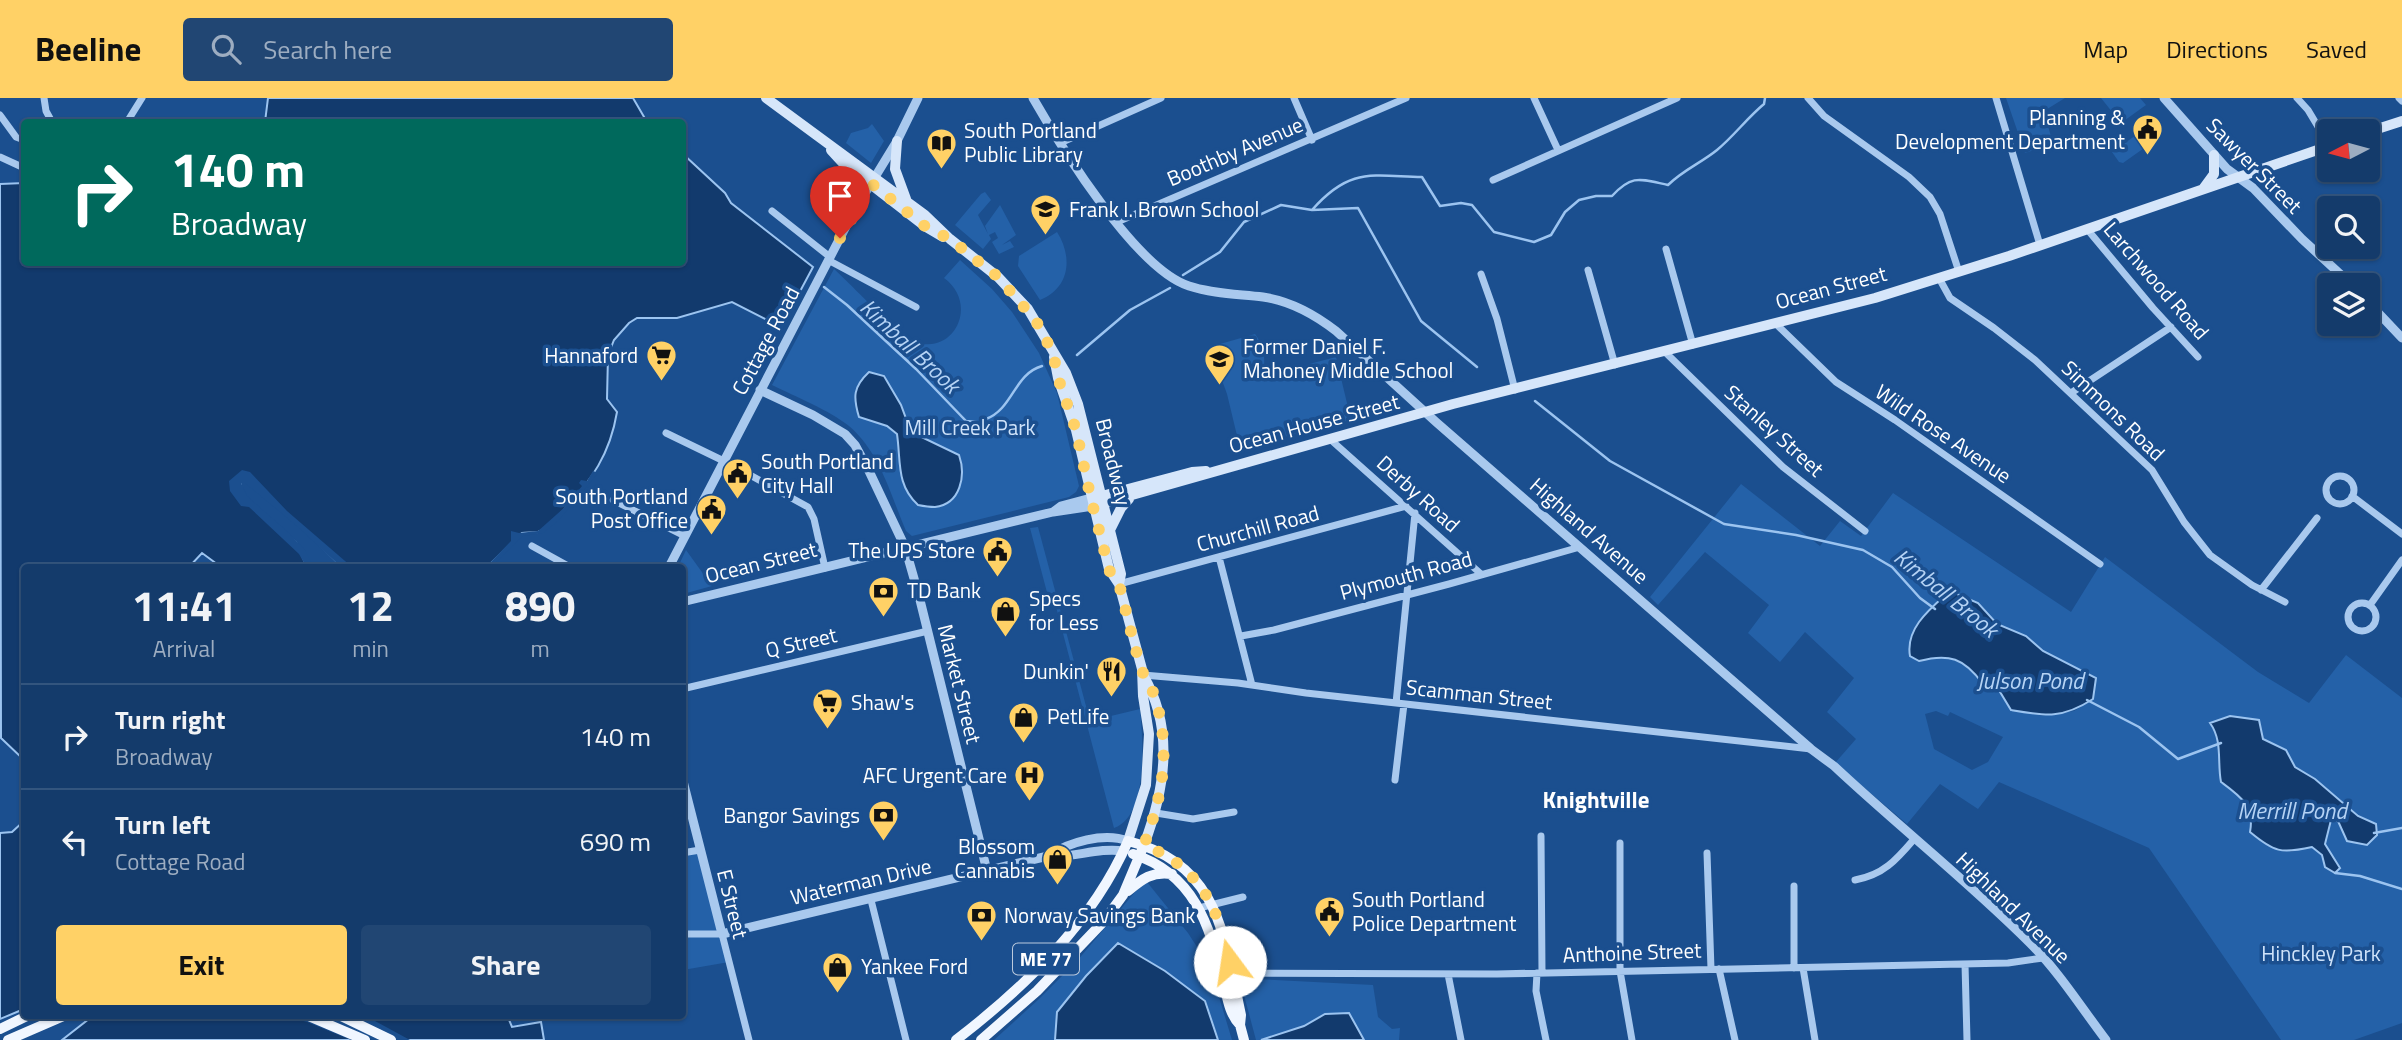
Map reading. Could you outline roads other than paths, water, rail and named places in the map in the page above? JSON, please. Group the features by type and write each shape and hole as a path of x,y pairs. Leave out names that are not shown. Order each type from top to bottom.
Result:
{"main road":[{"name":"Broadway","path":"766,98 821,140 849,166 908,202 998,277 1036,321 1066,373 1078,404 1104,500 1121,574 1119,584 1143,675 1149,760 1140,809 1126,846"},
{"path":"2380,128 2402,121"},
{"name":"Broadway","path":"821,140 844,153 926,227 950,239"},
{"path":"897,141 895,169 899,185 908,202"},
{"path":"2238,178 2317,150"},
{"path":"2202,191 2214,174 2214,155"},
{"path":"849,166 857,206"},
{"name":"Ocean Street","path":"1427,412 1875,298 2238,178"},
{"name":"Broadway","path":"1053,353 1058,378 1076,430 1109,569 1119,584"},
{"name":"Ocean House Street","path":"1092,502 1131,497 1427,412"},
{"name":"Ocean House Street","path":"1104,500 1192,472 1212,472"},
{"path":"1110,531 1121,508 1131,497"},
{"name":"Broadway","path":"1142,851 1156,813 1162,785 1164,747 1154,694 1143,675"},
{"name":"Waterman Drive","path":"1126,846 1142,851"},
{"name":"ME 77","path":"956,1040 1018,987 1060,944 1098,898 1126,846"},
{"path":"1142,851 1183,884 1199,908 1227,973 1241,1016 1240,1026 1244,1040"},
{"path":"1142,851 1161,852 1186,870 1213,905 1224,936 1227,973"},
{"name":"ME 77","path":"981,1040 1037,991 1094,932 1123,895 1142,851"},
{"path":"1123,895 1148,876 1172,874"},
{"path":"0,1028 21,1019"},
{"path":"8,1040 57,1019"},
{"path":"315,1019 365,1040"},
{"path":"347,1019 391,1040"}],"street":[{"path":"44,98 50,119"},
{"path":"129,119 142,98"},
{"name":"Cottage Road","path":"671,564 857,206 897,141 918,98"},
{"name":"Highland Avenue","path":"1033,98 1060,144 1117,222 1154,266 1175,281 1202,289 1291,304 1318,317 1811,749 1834,766 1994,909 2043,958 2106,1040"},
{"path":"1060,144 1161,98"},
{"path":"1294,98 1312,140"},
{"name":"Boothby Avenue","path":"1117,222 1406,98"},
{"path":"1534,98 1558,150"},
{"path":"1493,180 1677,98"},
{"path":"1808,98 1824,116 1909,177 1930,197 1940,214 1959,272"},
{"path":"1996,98 2040,245"},
{"name":"Sawyer Street","path":"2164,98 2214,155 2253,188 2339,273"},
{"path":"2297,98 2317,125"},
{"path":"0,115 16,137 21,139"},
{"path":"0,157 21,167"},
{"path":"772,211 829,259 916,307"},
{"name":"Larchwood Road","path":"2087,229 2198,356"},
{"path":"1666,249 1693,345"},
{"path":"1588,270 1615,365"},
{"path":"1481,274 1497,319 1515,390"},
{"name":"Simmons Road","path":"1939,278 1955,303 2012,341 2152,470 2184,523 2210,555 2261,590 2285,602"},
{"path":"2380,315 2402,338"},
{"name":"Wild Rose Avenue","path":"1775,323 1836,382 1895,420 2100,564"},
{"path":"2071,393 2171,327"},
{"name":"Stanley Street","path":"1665,352 1783,467 1865,531"},
{"name":"Market Street","path":"760,390 813,415 850,440 869,471 905,547 987,871"},
{"path":"666,433 808,507 814,519 825,568"},
{"name":"Derby Road","path":"1331,440 1481,574"},
{"path":"2352,496 2402,534"},
{"path":"613,500 685,536"},
{"name":"Ocean Street","path":"686,601 1053,512 1061,506 1092,502"},
{"name":"Churchill Road","path":"1119,584 1406,506"},
{"path":"1395,779 1415,513"},
{"path":"2261,590 2317,518"},
{"path":"532,546 565,564"},
{"name":"Plymouth Road","path":"1241,636 1273,630 1580,547"},
{"path":"1219,557 1252,685"},
{"path":"2370,605 2402,560"},
{"path":"2358,603 2370,605 2376,613 2374,626 2368,630 2354,629 2348,620 2350,608 2358,603"},
{"name":"Q Street","path":"686,688 928,631"},
{"name":"Scamman Street","path":"1143,675 1811,749"},
{"name":"E Street","path":"686,793 749,1040"},
{"path":"1156,813 1193,819 1234,812"},
{"path":"1541,836 1539,973 1536,991 1546,1040"},
{"name":"Waterman Drive","path":"686,934 722,934 872,900 1048,856 1058,849 1088,841 1114,837 1126,846"},
{"path":"1855,880 1872,877 1887,869 1915,838"},
{"path":"1620,843 1620,971 1632,1040"},
{"path":"686,852 700,850"},
{"path":"1707,853 1715,969 1735,1040"},
{"path":"1794,886 1798,968 1815,1040"},
{"path":"1199,908 1243,897"},
{"path":"872,900 906,1040"},
{"name":"Anthoine Street","path":"1227,973 1539,973 1965,964 2043,958"},
{"path":"1965,964 1967,1040"},
{"path":"1448,974 1461,1040"}],"water":[{"path":"268,98 633,98 645,119 265,119"},
{"path":"686,157 725,193 731,203 813,267 781,327 732,302 677,318 637,318 629,323 614,340 608,355 607,399 617,412 610,441 598,466 583,488 552,523 538,532 522,533 490,564 339,564 302,527 247,480 239,479 244,498 296,542 306,564 217,564 202,553 192,564 21,564 21,757 1,738 0,184 21,183 21,266 686,266"},
{"path":"869,372 884,376 901,405 911,432 959,455 962,471 959,487 956,495 944,505 918,505 903,481 897,434 887,426 859,417 857,388"},
{"name":"Julson Pond","path":"1950,591 1978,603 1997,624 2026,636 2043,651 2096,678 2093,699 2063,713 2034,714 2011,710 1997,687 1983,684 1962,663 1947,658 1919,661 1910,656 1911,636 1915,628"},
{"name":"Merrill Pond","path":"2230,716 2259,720 2263,739 2286,750 2295,767 2315,779 2358,816 2376,824 2377,835 2367,845 2347,841 2338,821 2331,820 2325,844 2340,868 2335,873 2325,867 2322,855 2312,847 2278,850 2250,832 2248,808 2240,797 2221,782 2217,737 2210,723"},
{"path":"21,824 21,1010 0,1019 0,833 12,832"},
{"path":"1118,943 1165,971 1205,1001 1218,1040 1055,1040 1057,1012 1086,976"},
{"path":"1349,1013 1364,1040 1261,1040 1304,1026 1325,1014"},
{"path":"89,1019 509,1019 512,1027 541,1022 544,1040 62,1040"}],"waterway":[{"path":"1312,210 1326,196 1350,180 1375,176 1422,177 1440,206 1461,203 1472,205 1494,232 1534,242 1551,235 1565,212 1579,200 1612,196 1631,181 1668,185 1723,145 1764,104 1765,98"},
{"name":"Kimball Brook","path":"1183,275 1220,252 1244,222 1281,205 1312,210 1358,208 1421,321 1477,367"},
{"name":"Kimball Brook","path":"824,287 916,369 966,421 976,422"},
{"name":"Kimball Brook","path":"1077,355 1130,310 1170,288"},
{"name":"Kimball Brook","path":"986,419 1002,408 1025,376 1042,366"},
{"name":"Kimball Brook","path":"1535,401 1610,461 1724,524 1796,535 1863,550 1892,567 1920,598 1935,609"},
{"name":"Kimball Brook","path":"2087,700 2139,727 2178,759 2221,743"},
{"name":"Kimball Brook","path":"2374,833 2402,828"},
{"path":"2335,873 2360,876 2402,889"}],"place":[{"name":"Planning & Development Department","path":"2148,157"},
{"name":"South Portland Public Library","path":"941,170"},
{"name":"Frank I. Brown School","path":"1046,237"},
{"name":"Hannaford","path":"661,383"},
{"name":"Former Daniel F. Mahoney Middle School","path":"1220,386"},
{"name":"South Portland City Hall","path":"738,501"},
{"name":"South Portland Post Office","path":"711,536"},
{"name":"The UPS Store","path":"998,578"},
{"name":"TD Bank","path":"884,618"},
{"name":"Specs for Less","path":"1006,638"},
{"name":"Dunkin'","path":"1112,699"},
{"name":"Shaw's","path":"828,730"},
{"name":"PetLife","path":"1024,744"},
{"name":"AFC Urgent Care","path":"1030,803"},
{"name":"Bangor Savings","path":"883,843"},
{"name":"Blossom Cannabis","path":"1058,886"},
{"name":"South Portland Police Department","path":"1329,939"},
{"name":"Norway Savings Bank","path":"981,943"},
{"name":"Yankee Ford","path":"838,994"}],"district":[{"name":"Knightville","path":"1596,800"}],"park label":[{"name":"Mill Creek Park","path":"970,428"},
{"name":"Hinckley Park","path":"2321,954"}]}
